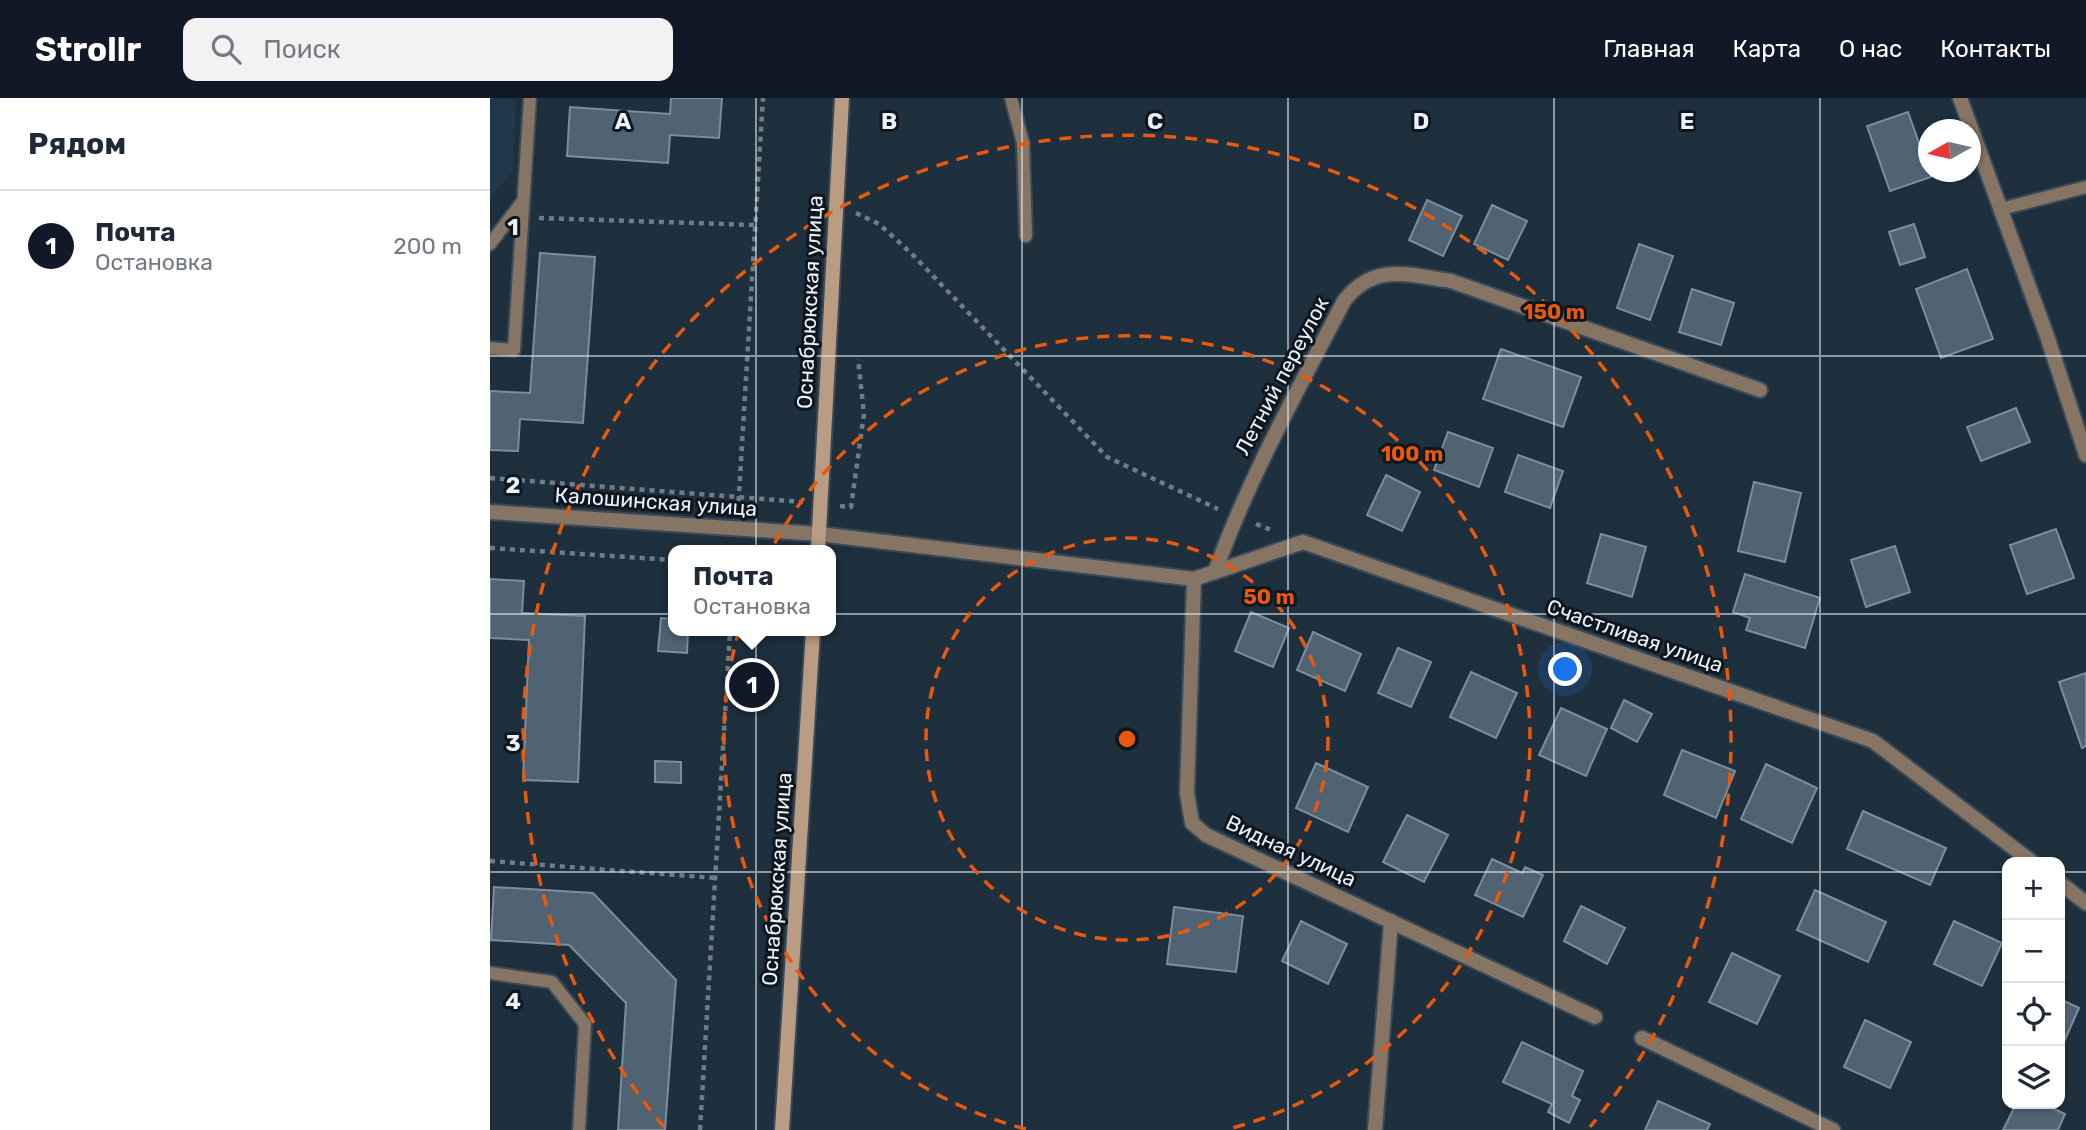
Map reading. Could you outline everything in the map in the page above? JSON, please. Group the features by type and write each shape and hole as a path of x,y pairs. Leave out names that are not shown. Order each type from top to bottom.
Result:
{"street":[{"name":"Оснабрюкская улица","path":"819,545 842,98"},
{"path":"1960,98 2086,455"},
{"name":"Летний переулок","path":"1215,572 1235,516 1344,301 1355,286 1370,276 1399,273 1451,281 1760,390"},
{"name":"Калошинская улица","path":"490,512 820,534 1194,579"},
{"path":"1194,579 1304,541"},
{"name":"Счастливая улица","path":"1304,541 1873,741 2025,857"},
{"name":"Видная улица","path":"1194,579 1187,793 1192,822 1206,835 1595,1017"},
{"name":"Оснабрюкская улица","path":"782,1130 813,636"},
{"path":"2065,887 2086,903"},
{"path":"1374,1130 1391,921"},
{"path":"1642,1038 1833,1130"}],"lane":[{"path":"490,348 514,350 530,98"},
{"path":"1011,98 1023,143 1026,236"},
{"path":"2001,209 2086,187"},
{"path":"490,244 523,201"},
{"path":"490,973 552,982 585,1024 579,1130"}],"path":[{"path":"737,528 763,98"},
{"path":"836,204 879,224 912,254 1107,457 1235,516 1304,541"},
{"path":"522,218 755,225"},
{"path":"490,478 739,496"},
{"path":"490,548 668,560"},
{"path":"700,1130 730,636"},
{"path":"490,861 716,878"}],"shaded area":[{"path":"490,98 516,98 513,171 490,199"}],"building":[{"path":"671,98 722,98 719,138 670,135 668,163 567,156 570,107 670,114"},
{"path":"1908,112 1918,140 1918,181 1890,191 1867,126"},
{"path":"1427,200 1462,216 1443,256 1409,240"},
{"path":"1492,205 1527,221 1508,260 1474,244"},
{"path":"1914,224 1925,257 1900,265 1889,232"},
{"path":"1639,244 1673,256 1650,320 1617,308"},
{"path":"540,253 595,257 583,423 520,419 518,451 490,450 490,391 530,393"},
{"path":"1967,269 1993,339 1941,358 1916,289"},
{"path":"1692,289 1734,303 1721,345 1679,332"},
{"path":"1501,349 1581,377 1563,427 1483,399"},
{"path":"2016,408 2030,442 1981,461 1967,427"},
{"path":"1448,432 1493,448 1479,487 1434,470"},
{"path":"1518,455 1563,471 1550,508 1505,492"},
{"path":"1386,475 1420,492 1402,531 1367,515"},
{"path":"1754,482 1801,493 1785,562 1738,551"},
{"path":"2056,529 2074,578 2027,594 2010,545"},
{"path":"1601,534 1646,547 1632,597 1587,583"},
{"path":"1895,546 1910,592 1866,607 1851,560"},
{"path":"1745,574 1820,598 1805,648 1746,630 1750,618 1733,612"},
{"path":"490,579 524,581 522,613 585,616 578,782 523,780 529,640 490,638"},
{"path":"1251,612 1289,628 1273,667 1235,651"},
{"path":"661,618 668,619 668,636 688,636 687,653 658,651"},
{"path":"1313,632 1361,654 1345,691 1297,670"},
{"path":"1398,648 1431,662 1411,707 1378,693"},
{"path":"1471,672 1517,693 1496,738 1450,717"},
{"path":"2086,673 2086,746 2082,748 2059,682"},
{"path":"1624,700 1652,714 1637,742 1611,728"},
{"path":"1561,708 1607,729 1586,776 1539,755"},
{"path":"1682,750 1735,771 1716,818 1664,795"},
{"path":"655,761 681,762 681,783 655,782"},
{"path":"1316,763 1368,787 1348,832 1296,808"},
{"path":"1766,764 1817,788 1792,843 1741,819"},
{"path":"1863,811 1946,848 1930,885 1847,849"},
{"path":"1407,815 1448,835 1424,882 1383,862"},
{"path":"1492,859 1522,873 1525,867 1543,875 1523,917 1475,895"},
{"path":"494,887 593,893 676,980 665,1130 618,1130 626,1003 569,945 491,940"},
{"path":"1815,890 1886,922 1868,962 1797,930"},
{"path":"1581,906 1625,928 1607,964 1564,941"},
{"path":"1174,907 1243,916 1236,972 1167,964"},
{"path":"1301,921 1347,944 1328,984 1282,961"},
{"path":"1954,921 2002,943 1982,986 1934,964"},
{"path":"1732,953 1780,976 1757,1024 1709,1002"},
{"path":"2065,1001 2079,1008 2065,1040"},
{"path":"1865,1020 1911,1042 1890,1088 1844,1067"},
{"path":"1522,1042 1583,1071 1572,1096 1580,1100 1569,1123 1548,1112 1552,1104 1503,1082"},
{"path":"1658,1101 1710,1124 1707,1130 1645,1130"},
{"path":"2014,1109 2054,1109 2065,1114 2058,1130 2003,1130"}],"place":[{"name":"Почта","path":"752,685"}]}
